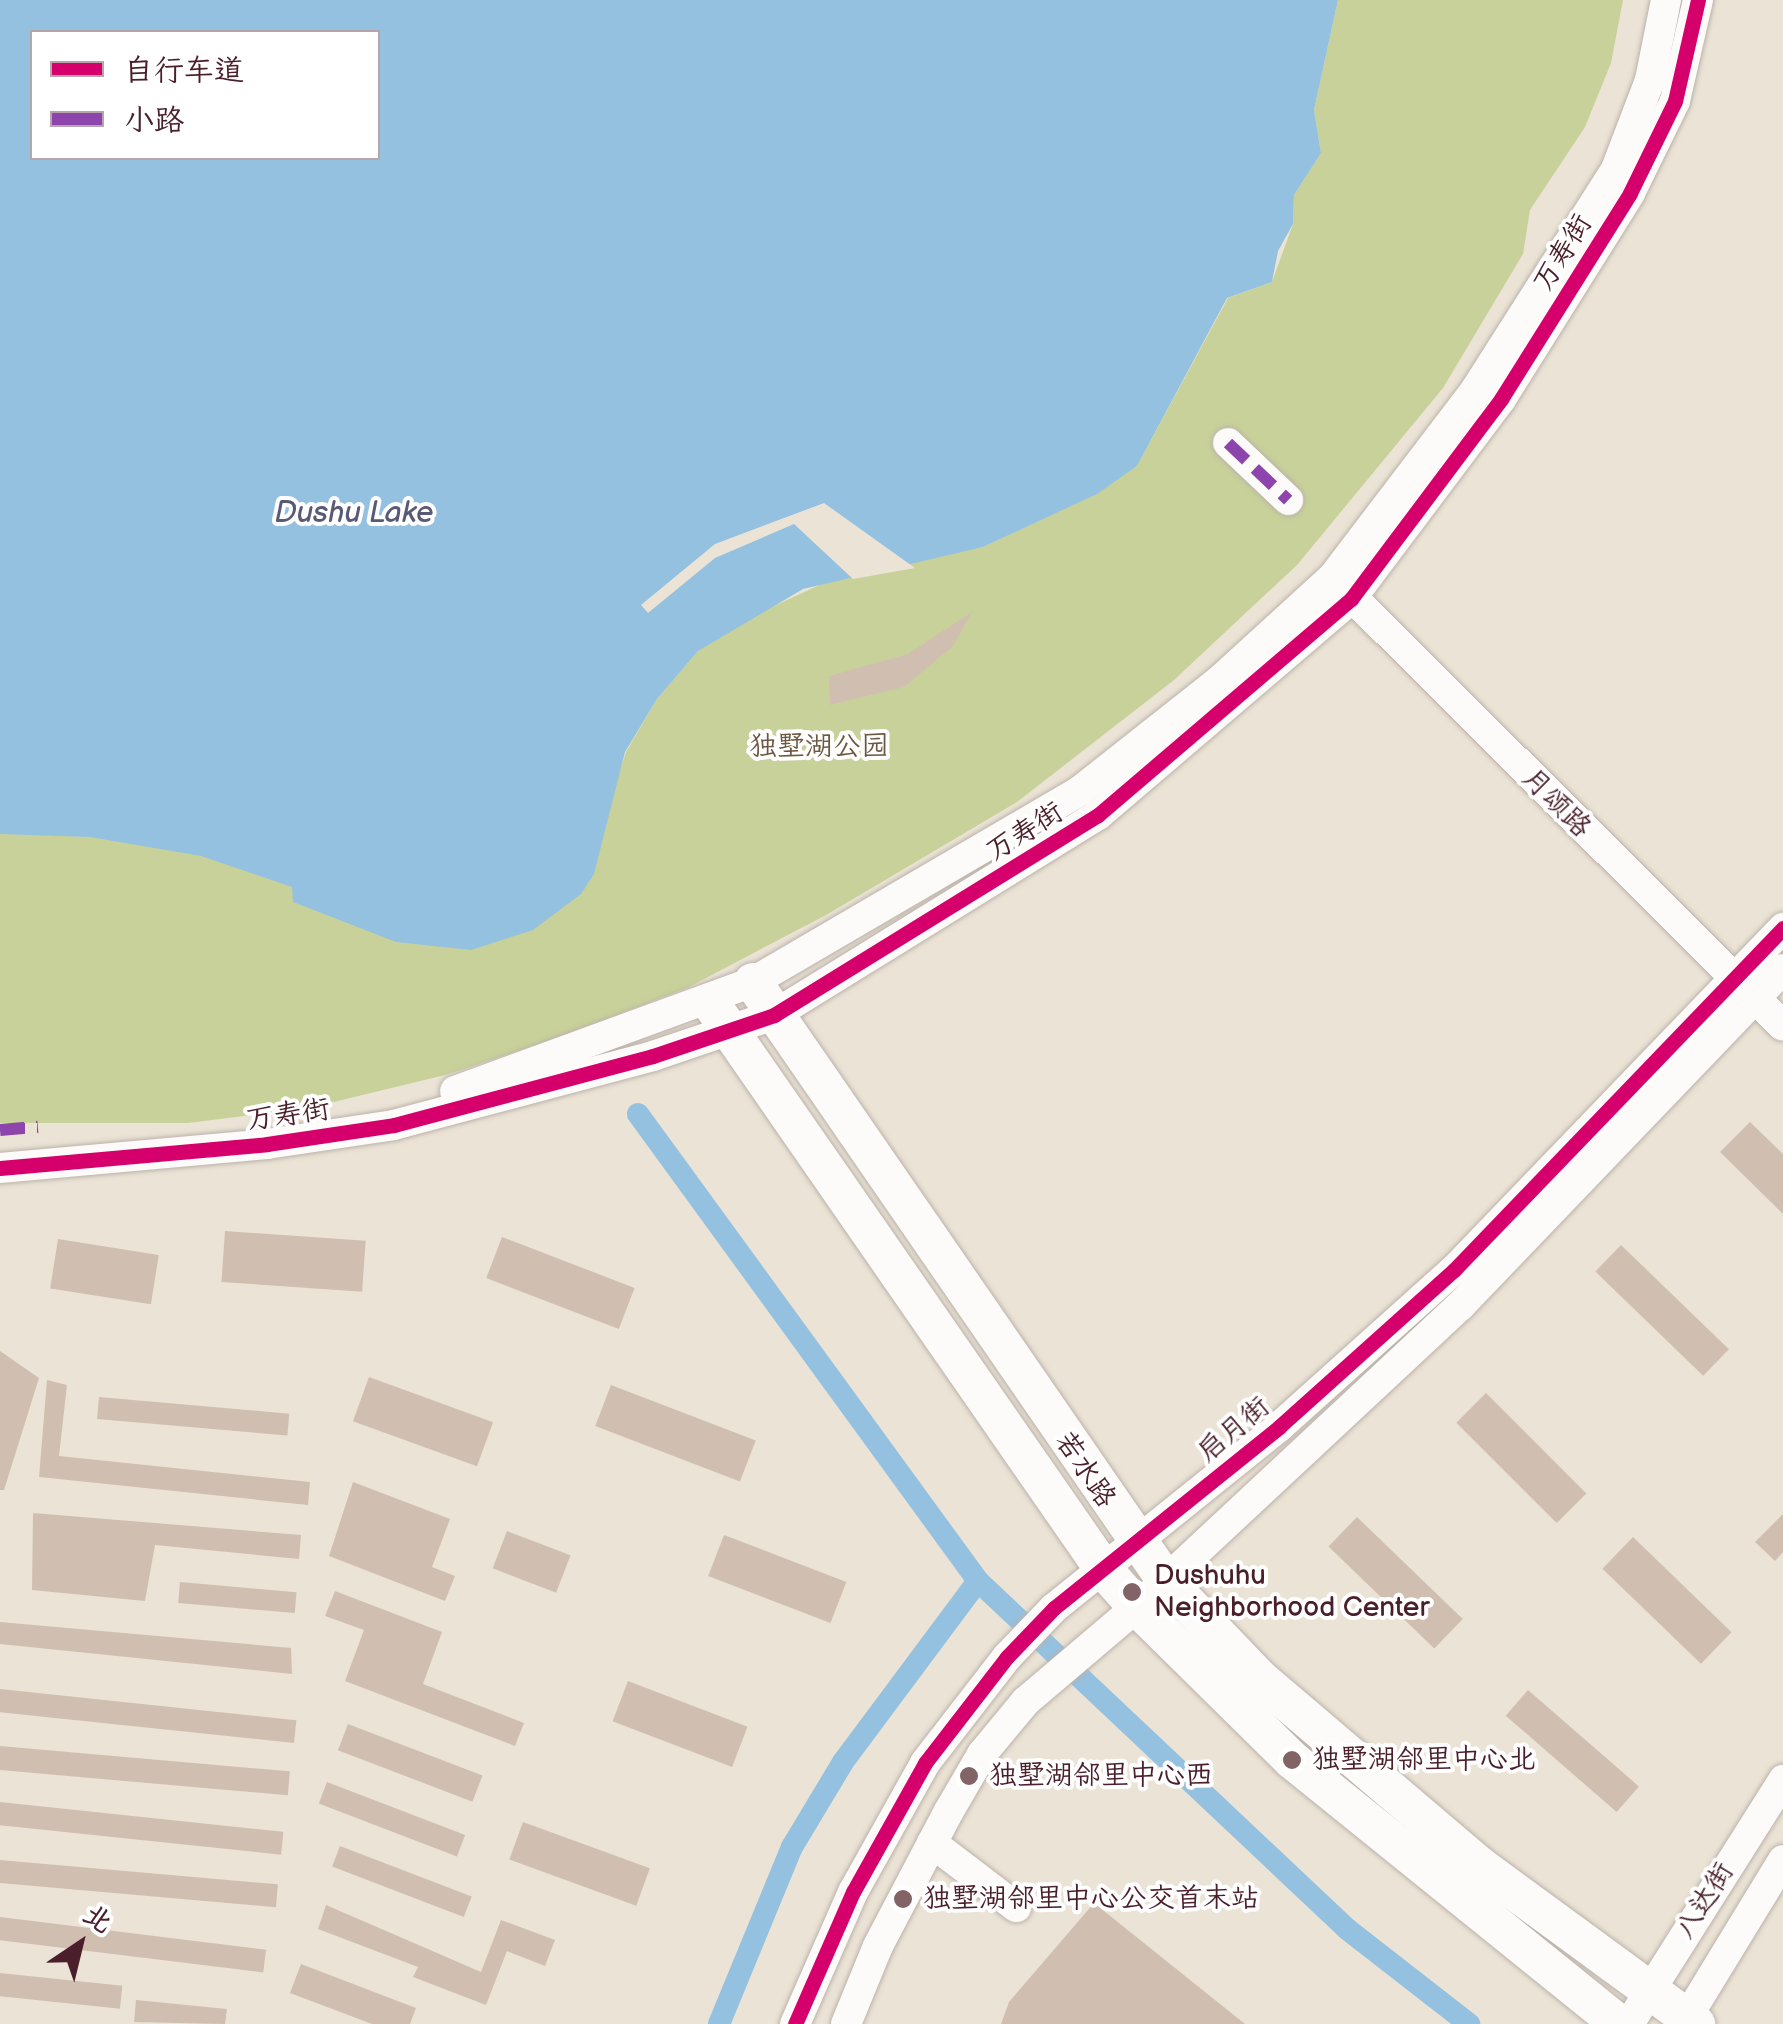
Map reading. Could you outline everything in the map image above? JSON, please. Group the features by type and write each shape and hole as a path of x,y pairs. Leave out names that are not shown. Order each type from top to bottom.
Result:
{"main road":[{"name":"若水路","path":"753,982 1136,1544 1166,1581 1259,1678 1480,1866 1689,2022"},
{"name":"若水路","path":"720,1016 1104,1570 1292,1760 1619,2024"}],"street":[{"name":"万寿街","path":"0,1150 260,1132 561,1068 654,1056 720,1016 753,982 1082,790 1342,588 1616,169 1650,80 1666,0"},
{"name":"万寿街","path":"0,1168 267,1144 394,1125 561,1068 638,1029 720,1016 774,1014 1098,815 1342,588 1502,399 1630,192 1675,100 1698,0"},
{"path":"1228,443 1288,500"},
{"name":"月颂路","path":"1342,588 1783,1026"},
{"name":"启月街","path":"846,2024 932,1843 982,1754 1040,1686 1166,1581 1460,1306 1744,989 1783,928"},
{"name":"启月街","path":"795,2024 854,1892 925,1763 1006,1657 1054,1608 1136,1544 1454,1270 1744,989 1783,970"},
{"name":"八达街","path":"1630,2024 1783,1780"},
{"path":"932,1843 1016,1907"},
{"name":"八达街","path":"1689,2022 1783,1860"}],"green space":[{"name":"独墅湖公园","path":"1338,0 1623,0 1611,63 1585,127 1530,210 1523,254 1443,388 1297,565 1174,680 1017,802 826,915 687,988 556,1038 449,1074 309,1108 188,1123 0,1123 0,824 605,815 626,752 657,699 698,651 733,625 837,577 983,547 1096,494 1137,466 1228,298 1272,282 1293,224 1294,195 1321,153 1314,110"}],"water":[{"name":"Dushu Lake","path":"0,0 1338,0 1314,110 1321,153 1294,195 1293,224 1278,251 1272,282 1227,298 1137,466 1097,494 983,547 803,589 698,651 657,699 625,752 594,874 581,894 533,930 471,950 396,942 293,902 292,887 201,856 90,837 0,834"}],"pier":[{"path":"824,503 915,568 853,579 794,524 715,558 648,613 641,605 715,544"}],"building":[{"path":"972,612 953,646 904,687 830,705 829,676 908,654"},
{"path":"1750,1122 1783,1154 1783,1214 1720,1152"},
{"path":"225,1231 366,1241 362,1292 221,1282"},
{"path":"502,1237 635,1288 619,1329 486,1278"},
{"path":"58,1239 159,1255 151,1304 50,1288"},
{"path":"1621,1245 1729,1349 1703,1376 1595,1272"},
{"path":"0,1351 39,1378 4,1490 0,1490"},
{"path":"369,1377 493,1422 477,1466 353,1421"},
{"path":"47,1380 67,1385 59,1456 310,1482 308,1505 39,1477"},
{"path":"611,1385 756,1441 740,1482 595,1426"},
{"path":"1486,1393 1586,1493 1557,1523 1456,1423"},
{"path":"99,1397 289,1414 287,1436 97,1419"},
{"path":"353,1482 450,1519 432,1567 455,1576 445,1601 329,1556"},
{"path":"33,1513 301,1535 299,1559 155,1545 145,1601 32,1590"},
{"path":"1783,1514 1783,1552 1775,1561 1755,1542"},
{"path":"1357,1517 1463,1619 1434,1649 1329,1546"},
{"path":"507,1531 570,1555 556,1593 493,1568"},
{"path":"724,1535 846,1582 831,1623 708,1576"},
{"path":"1633,1537 1732,1632 1701,1664 1602,1569"},
{"path":"180,1582 297,1592 295,1613 178,1603"},
{"path":"335,1591 442,1632 423,1684 524,1723 515,1746 345,1681 364,1630 325,1616"},
{"path":"0,1622 291,1648 292,1674 0,1644"},
{"path":"628,1681 747,1727 732,1767 613,1721"},
{"path":"0,1689 296,1720 294,1743 0,1712"},
{"path":"1528,1690 1639,1786 1617,1812 1506,1716"},
{"path":"348,1724 482,1776 472,1802 338,1750"},
{"path":"0,1746 290,1771 288,1795 0,1770"},
{"path":"327,1782 465,1835 457,1857 319,1803"},
{"path":"0,1802 283,1832 281,1855 0,1825"},
{"path":"523,1822 650,1868 636,1906 509,1860"},
{"path":"340,1846 472,1897 464,1917 332,1867"},
{"path":"0,1860 278,1884 276,1907 0,1883"},
{"path":"1094,1903 1245,2024 1001,2024 1009,2002"},
{"path":"326,1905 481,1972 501,1920 555,1940 545,1966 507,1951 486,2005 413,1977 418,1967 318,1929"},
{"path":"0,1917 266,1950 263,1972 0,1940"},
{"path":"301,1964 416,2008 410,2024 372,2024 290,1993"},
{"path":"0,1973 122,1986 120,2009 0,1996"},
{"path":"136,2000 227,2009 225,2024 134,2022"}],"waterway":[{"path":"638,1114 978,1581 1347,1929 1469,2024"},
{"path":"719,2024 792,1847 843,1762 978,1581"}],"marked path":[{"path":"1228,443 1288,500"},
{"path":"0,1130 38,1127"}],"cycle path":[{"path":"0,1168 267,1144 394,1125 653,1056 774,1015 1098,815 1351,599 1501,399 1630,193 1675,101 1698,0"},
{"path":"795,2024 853,1892 925,1763 1007,1657 1054,1608 1280,1426 1454,1270 1783,928"}],"place":[{"name":"Dushuhu Neighborhood Center","path":"1132,1592"},
{"name":"独墅湖邻里中心北","path":"1292,1760"},
{"name":"独墅湖邻里中心西","path":"969,1776"},
{"name":"独墅湖邻里中心公交首末站","path":"903,1899"}]}
